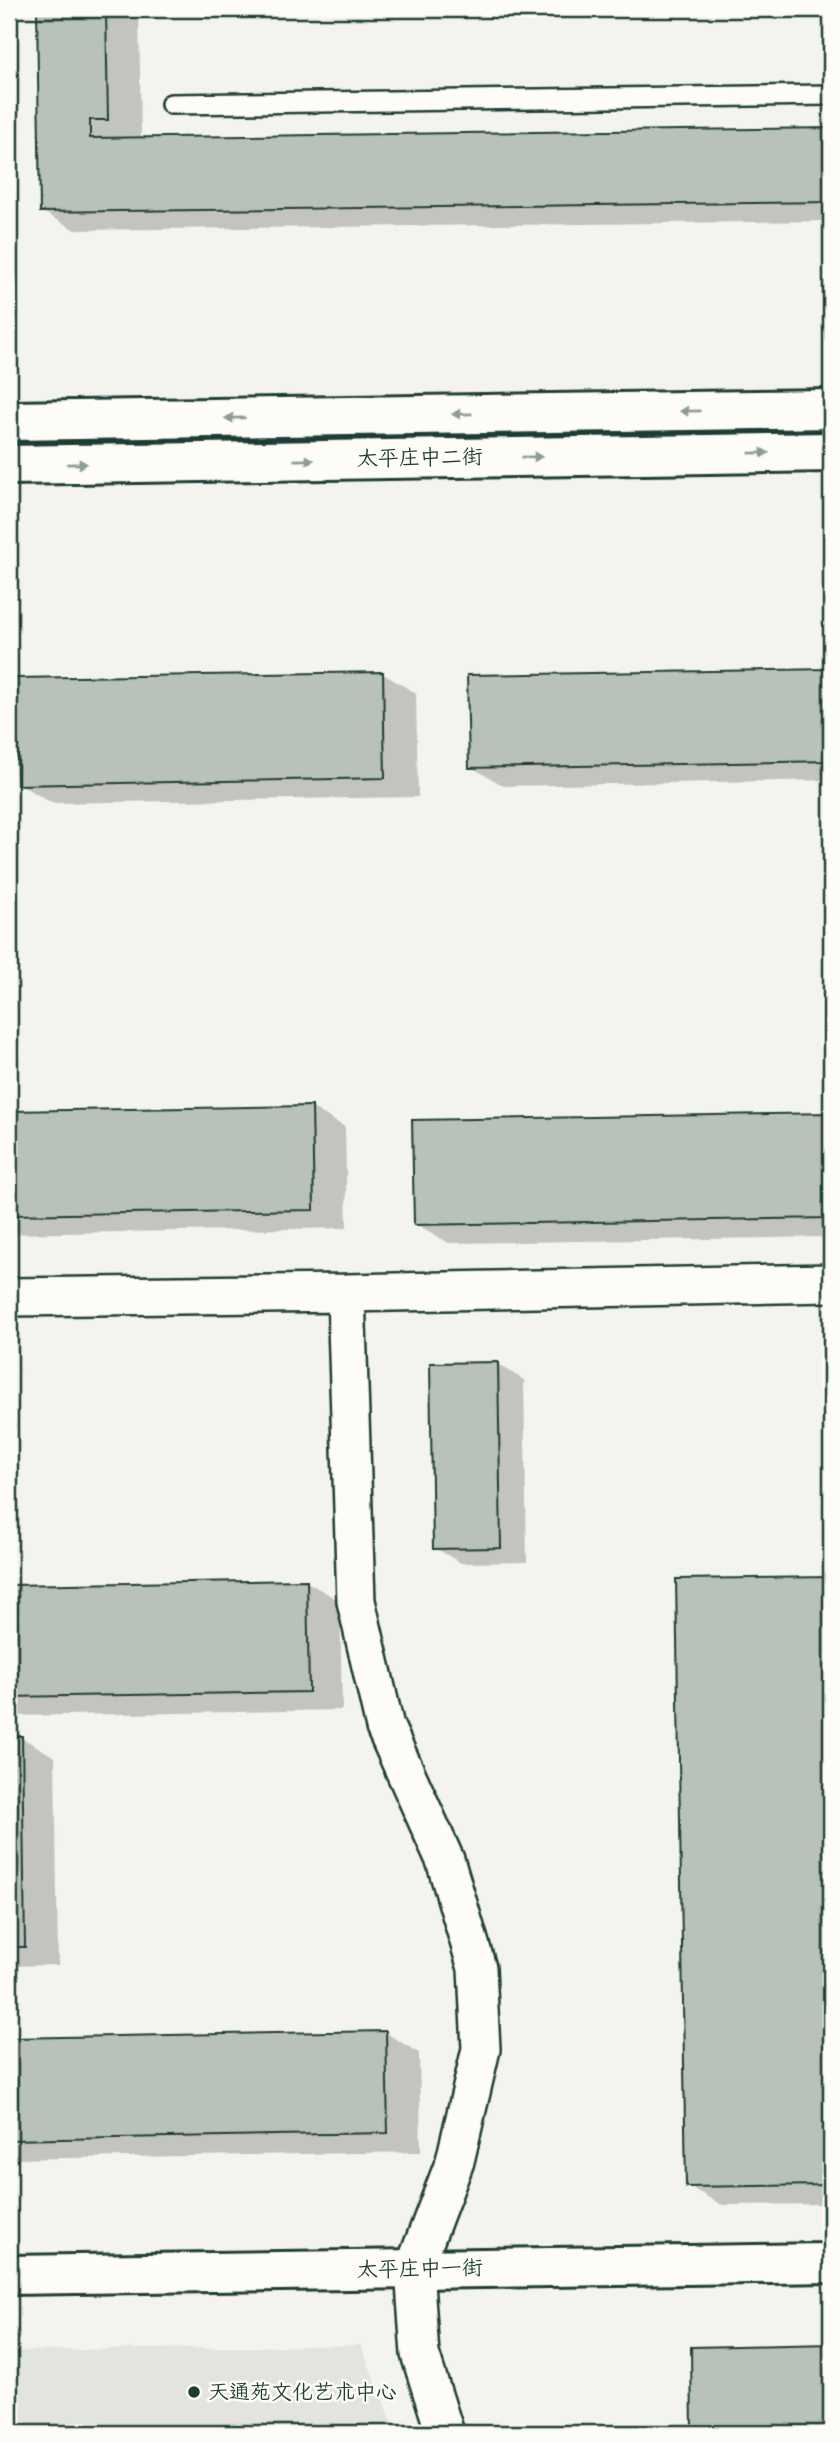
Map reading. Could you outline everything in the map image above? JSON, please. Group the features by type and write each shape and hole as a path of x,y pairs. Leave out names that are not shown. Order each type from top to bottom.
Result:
{"main road":[{"name":"太平庄中二街","path":"9,421 831,409"},
{"name":"太平庄中二街","path":"9,465 831,452"},
{"name":"太平庄中一街","path":"9,2275 831,2263"}],"street":[{"path":"9,1297 831,1283"},
{"path":"346,1293 356,1601 385,1727 445,1860 477,1968 481,2049 455,2161 414,2269 420,2354 445,2433"}],"lane":[{"path":"171,104 831,95"}],"shaded area":[{"name":"天通苑文化艺术中心","path":"361,2345 396,2433 9,2433 9,2351"}],"building":[{"path":"37,9 106,9 108,120 90,120 90,138 831,128 831,202 40,212"},
{"path":"831,669 831,761 469,768 467,675"},
{"path":"383,672 385,778 17,785 15,678"},
{"path":"312,1106 314,1210 9,1215 9,1111"},
{"path":"831,1113 831,1218 414,1225 412,1120"},
{"path":"498,1362 501,1548 433,1549 430,1363"},
{"path":"831,1577 831,2185 686,2187 676,1579"},
{"path":"307,1580 309,1692 9,1697 9,1585"},
{"path":"9,1736 22,1736 25,1947 9,1947"},
{"path":"386,2031 388,2133 9,2140 9,2038"},
{"path":"831,2344 831,2433 692,2433 691,2347"}],"place":[{"name":"天通苑文化艺术中心","path":"194,2392"}]}
